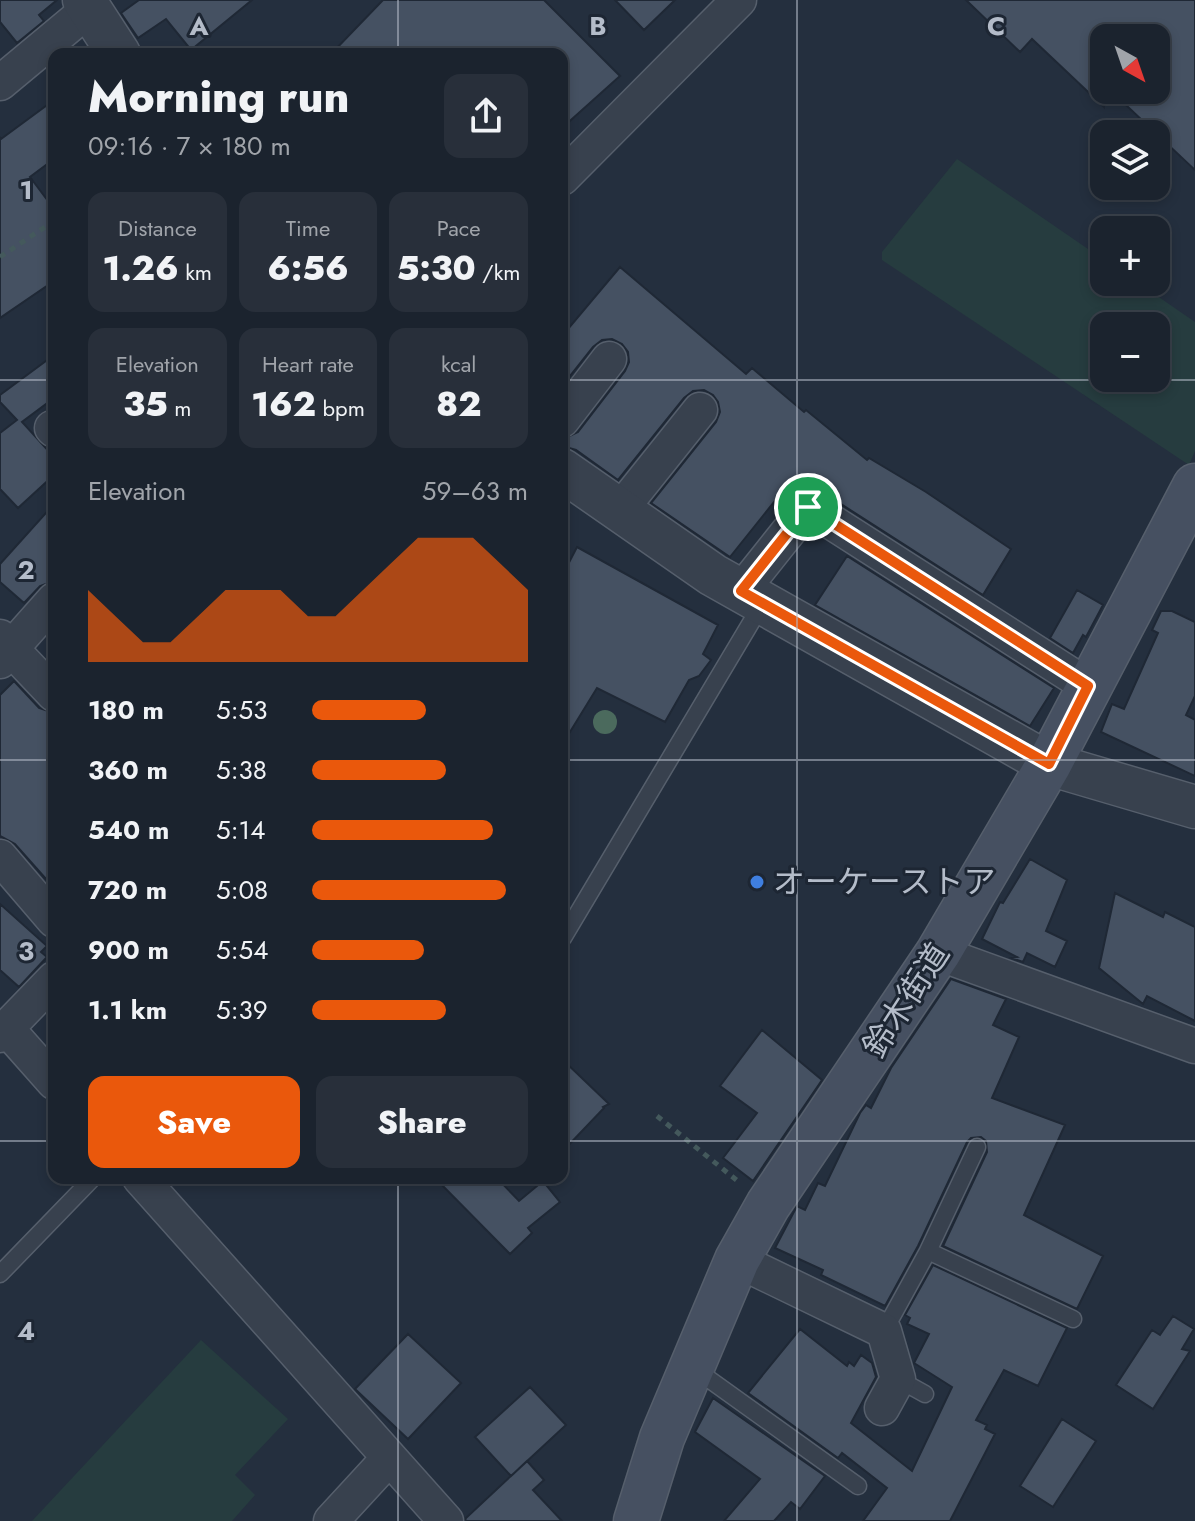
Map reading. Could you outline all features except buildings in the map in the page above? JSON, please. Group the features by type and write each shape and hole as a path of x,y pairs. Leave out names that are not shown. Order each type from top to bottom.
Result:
{"main road":[{"name":"鈴木街道","path":"636,1521 662,1438 737,1260 768,1205 1032,813 1049,764 1088,686 1173,552 1193,497"}],"street":[{"path":"568,172 739,0"},
{"path":"0,83 87,4 115,48"},
{"path":"568,412 609,359"},
{"path":"620,510 700,410"},
{"path":"568,474 713,575 1049,764 1195,807"},
{"path":"752,597 808,507 1088,686"},
{"path":"48,606 4,649 48,689"},
{"path":"5,873 48,914"},
{"path":"938,953 1084,1014 1195,1046"},
{"path":"48,985 4,1032 48,1076"},
{"path":"145,1184 446,1521"},
{"path":"737,1260 884,1331 902,1394"},
{"path":"331,1521 389,1458"}],"lane":[{"path":"568,929 752,597"},
{"path":"884,1331 928,1251 977,1147"},
{"path":"0,1274 87,1184"},
{"path":"928,1251 1073,1319"},
{"path":"691,1366 858,1486"}],"path":[{"path":"0,257 48,225"},
{"path":"657,1116 768,1205"}],"green space":[{"path":"957,159 1090,250 1090,296 1157,296 1195,322 1195,451 1189,465 882,260 882,252"},
{"path":"201,1340 288,1419 235,1475 255,1495 232,1521 32,1521"}],"place":[{"name":"オーケーストア","path":"757,882"}],"route":[{"path":"808,507 1088,686 1049,764 741,591 808,507"}]}
